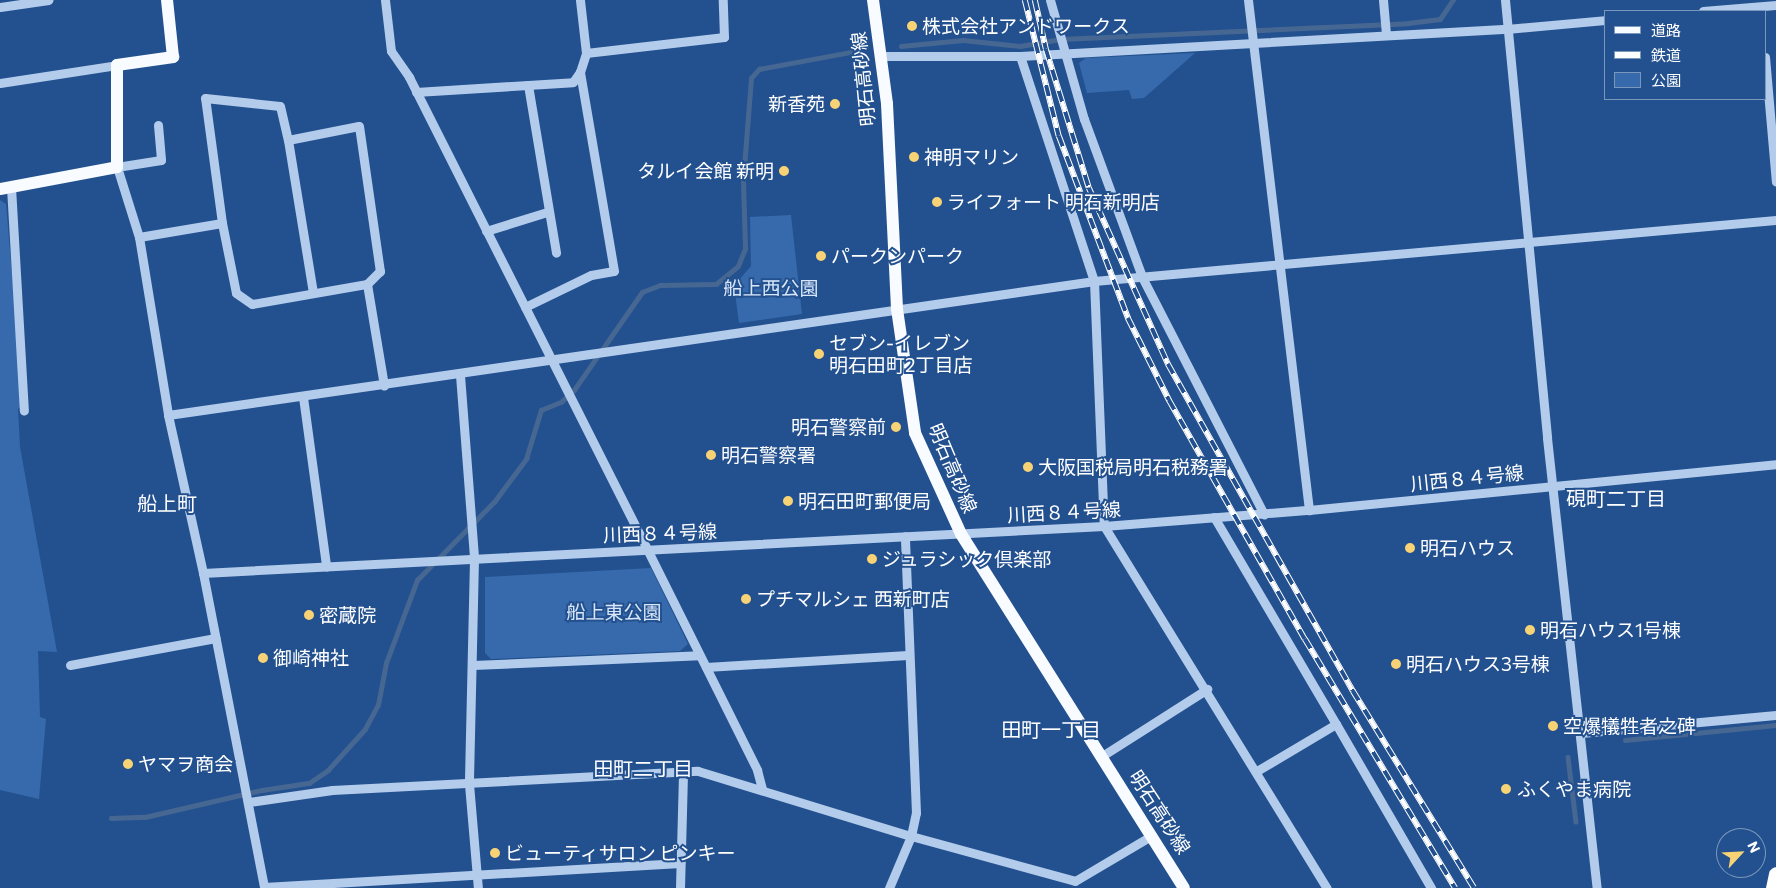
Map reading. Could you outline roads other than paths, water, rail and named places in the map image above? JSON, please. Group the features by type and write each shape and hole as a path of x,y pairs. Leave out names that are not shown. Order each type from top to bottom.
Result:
{"highway":[{"path":"1773,888 1776,874"}],"main road":[{"path":"6,188 118,167 117,65 173,57 167,0"},
{"name":"明石高砂線","path":"873,0 887,104 897,309 915,433 961,534 1184,888"}],"street":[{"path":"0,7 48,0"},
{"path":"385,0 391,51 416,92 648,549 699,655 758,770 762,789"},
{"path":"416,92 573,82 580,72 586,53 580,0"},
{"path":"586,53 724,37 723,0"},
{"path":"1050,0 1084,119 1142,277 1264,514"},
{"path":"1248,0 1249,23 1254,42 1278,265 1309,510"},
{"path":"1383,0 1386,35"},
{"path":"1504,0 1547,438 1597,888"},
{"path":"1714,10 1776,5"},
{"path":"880,56 1020,56 1507,28 1604,20"},
{"path":"1020,56 1094,281 1104,526 1207,689 1327,888"},
{"path":"0,83 117,65"},
{"path":"1766,67 1776,182"},
{"path":"525,307 591,275 614,271 580,72"},
{"path":"528,85 547,212 556,253"},
{"path":"288,140 359,126 380,271 367,284 313,294 252,304 236,293 222,223 205,98 280,106 288,140 313,294"},
{"path":"158,125 161,160 118,167 140,237 168,415 203,573 264,887 680,863"},
{"path":"6,188 24,411"},
{"path":"486,231 547,212"},
{"path":"168,415 384,386 551,359 1094,281 1776,220"},
{"path":"140,237 222,223"},
{"path":"367,284 384,386"},
{"path":"460,375 474,559 469,784 478,888"},
{"path":"303,397 326,566"},
{"name":"川西８４号線","path":"203,573 1104,526 1309,510 1776,464"},
{"path":"1214,517 1431,888"},
{"path":"889,888 910,836 916,813 908,655 905,536"},
{"path":"70,665 216,638"},
{"path":"473,665 699,655"},
{"path":"706,666 908,655"},
{"path":"1102,756 1207,689"},
{"path":"1581,733 1776,715"},
{"path":"1257,771 1336,724"},
{"path":"680,888 683,771"},
{"path":"249,802 332,790 698,771 1075,885 1152,836"}],"waterway":[{"path":"901,46 963,40 1020,46 1061,39 1408,23 1440,19 1453,0"},
{"path":"111,818 145,817 262,790 309,783 328,770 365,729 378,705 386,663 417,580 494,502 526,459 541,410 561,402 574,390 642,292 660,285 716,284 738,266 745,249 743,180 751,78 759,69 856,51"},
{"path":"1625,740 1776,725"},
{"path":"1568,757 1576,822"}],"railway":[{"path":"1025,0 1059,136 1128,318 1169,400 1305,639 1455,888"},
{"path":"1035,0 1046,49 1089,188 1168,364 1353,691 1474,888"}],"place":[{"name":"株式会社アンドワークス","path":"912,26"},
{"name":"新香苑","path":"835,104"},
{"name":"神明マリン","path":"914,157"},
{"name":"タルイ会館 新明","path":"784,171"},
{"name":"ライフォート 明石新明店","path":"937,202"},
{"name":"パークンパーク","path":"821,256"},
{"name":"セブン-イレブン 明石田町2丁目店","path":"819,354"},
{"name":"明石警察前","path":"896,427"},
{"name":"明石警察署","path":"711,455"},
{"name":"大阪国税局明石税務署","path":"1028,467"},
{"name":"明石田町郵便局","path":"788,501"},
{"name":"明石ハウス","path":"1410,548"},
{"name":"ジュラシック倶楽部","path":"872,559"},
{"name":"プチマルシェ 西新町店","path":"746,599"},
{"name":"密蔵院","path":"309,615"},
{"name":"明石ハウス1号棟","path":"1530,630"},
{"name":"御崎神社","path":"263,658"},
{"name":"明石ハウス3号棟","path":"1396,664"},
{"name":"空爆犠牲者之碑","path":"1553,726"},
{"name":"ヤマヲ商会","path":"128,764"},
{"name":"ふくやま病院","path":"1506,789"},
{"name":"ビューティサロン ピンキー","path":"495,853"}],"district":[{"name":"硯町二丁目","path":"1616,498"},
{"name":"船上町","path":"167,503"},
{"name":"田町一丁目","path":"1051,729"},
{"name":"田町二丁目","path":"643,768"}],"park label":[{"name":"船上西公園","path":"771,288"},
{"name":"船上東公園","path":"614,612"}]}
